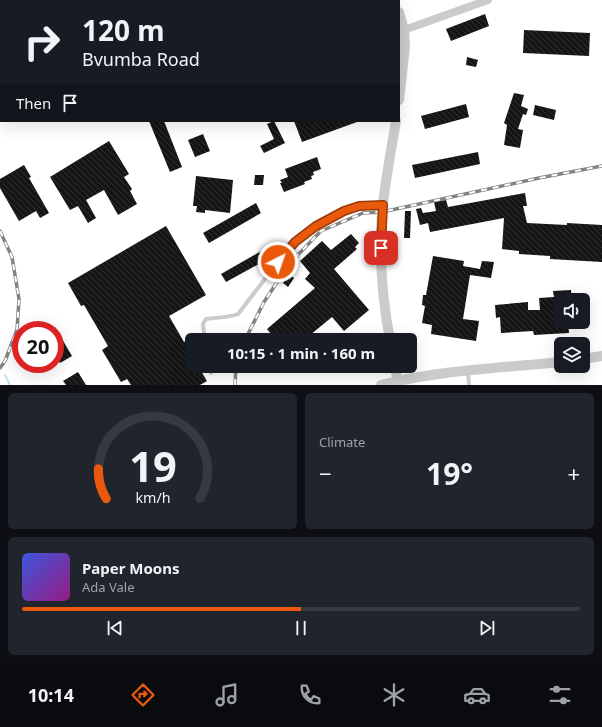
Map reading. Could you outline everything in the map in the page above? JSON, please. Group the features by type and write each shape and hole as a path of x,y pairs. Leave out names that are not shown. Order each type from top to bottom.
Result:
{"street":[{"path":"404,30 488,0"},
{"path":"400,16 404,30 404,67 400,93"},
{"path":"389,333 382,290 381,261 383,205 396,122"},
{"path":"590,358 602,356"},
{"path":"381,385 467,370 554,363"},
{"path":"396,373 398,383"}],"lane":[{"path":"204,333 203,324 206,319 220,316 230,318 238,314 295,242 311,230 344,211 359,206 383,205"},
{"path":"467,370 469,385"}],"building":[{"path":"485,14 489,26 451,41 446,29"},
{"path":"524,30 590,33 589,56 523,53"},
{"path":"467,57 478,60 476,67 466,65"},
{"path":"514,93 524,95 521,106 528,109 526,115 523,114 518,129 523,130 520,148 504,145 507,125 504,123"},
{"path":"466,104 469,117 425,129 421,116"},
{"path":"535,105 556,110 554,120 533,115"},
{"path":"149,122 164,122 182,167 170,172"},
{"path":"274,122 285,143 264,153 260,146 274,139 267,124"},
{"path":"294,122 357,122 302,142"},
{"path":"203,134 210,151 195,157 188,140"},
{"path":"109,141 129,174 124,177 132,189 130,191 137,204 118,215 104,190 86,200 96,218 88,223 78,206 70,210 50,177"},
{"path":"478,152 480,164 415,178 412,165"},
{"path":"317,157 321,169 313,172 314,175 311,176 312,179 304,182 305,184 284,192 280,180 288,177 285,169"},
{"path":"24,165 31,177 29,178 49,213 40,218 36,211 19,221 0,188 0,179"},
{"path":"255,175 264,175 263,185 254,185"},
{"path":"196,176 233,180 230,213 205,210 205,213 196,212 197,206 193,206"},
{"path":"525,193 527,206 523,206 527,223 602,225 602,262 550,259 550,256 519,254 519,251 502,249 504,218 430,232 428,223 420,225 416,209 421,208 423,213 436,211 434,202 446,200 448,207"},
{"path":"256,203 261,213 209,243 203,233"},
{"path":"405,211 411,211 410,238 404,238"},
{"path":"166,226 206,295 169,316 185,341 185,373 202,373 207,381 200,385 131,385 127,379 121,382 102,350 108,346 84,305 81,306 68,283"},
{"path":"351,234 359,243 355,247 357,249 334,269 369,310 344,331 332,317 313,333 270,333 267,329 315,288 305,279 310,273 300,261 322,241 331,250"},
{"path":"263,250 268,259 226,282 221,274"},
{"path":"433,256 464,261 463,266 480,269 482,261 494,262 491,278 470,275 463,319 479,321 476,341 431,334 432,325 422,323 425,306 422,305 423,295 426,295"},
{"path":"289,274 294,278 288,287 283,283"},
{"path":"571,290 571,293 554,293 554,297 553,291"},
{"path":"554,297 554,329 569,329 569,333 534,335 533,331 501,333 500,317 496,318 495,305 528,302 528,310 540,310 539,298"},
{"path":"64,342 72,356 64,361"},
{"path":"78,372 86,385 66,385 63,381"}],"waterway":[{"path":"5,375 10,385"}],"railway":[{"path":"248,333 264,302 289,264 321,231 363,213 382,212 602,166"},
{"path":"0,231 12,257 19,299 17,330 5,361 0,368"},
{"path":"235,385 236,373"}],"route":[{"path":"278,262 295,242 316,226 344,211 359,206 383,205 381,248"}]}
